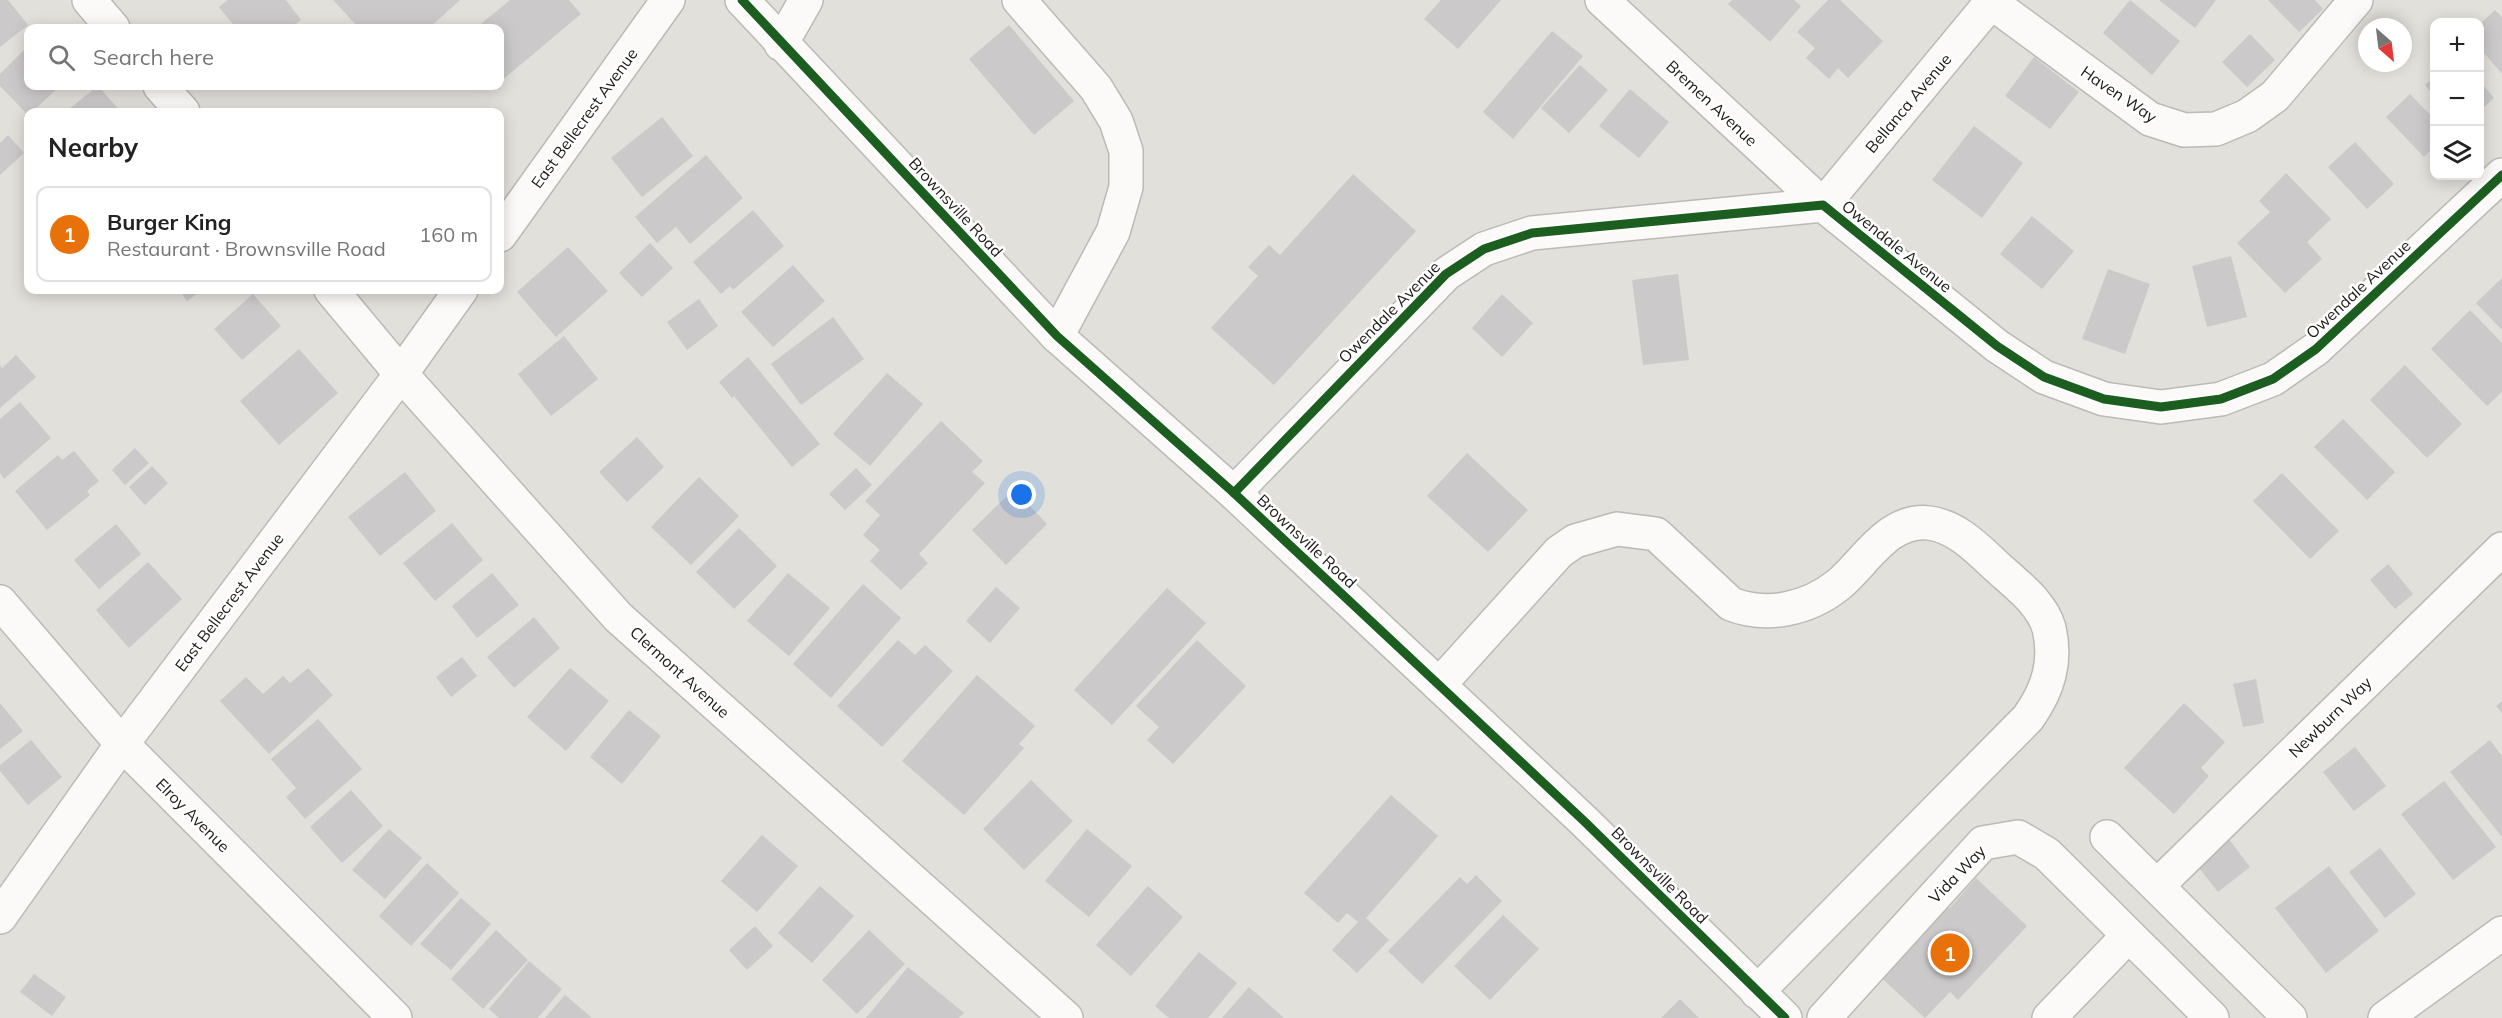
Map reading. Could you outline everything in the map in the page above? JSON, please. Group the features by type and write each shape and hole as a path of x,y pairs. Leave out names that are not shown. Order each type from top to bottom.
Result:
{"street":[{"path":"89,0 110,24"},
{"name":"East Bellecrest Avenue","path":"504,230 668,0"},
{"name":"Brownsville Road","path":"742,0 1057,336 1234,493 1439,685 1585,822 1785,1018"},
{"path":"781,44 806,0"},
{"path":"1019,0 1096,88 1116,121 1126,151 1126,187 1113,232 1057,336"},
{"name":"Bremen Avenue","path":"1602,0 1823,205"},
{"name":"Haven Way","path":"1990,1 2150,119 2184,130 2216,129 2247,116 2276,96 2356,0"},
{"name":"Bellanca Avenue","path":"1823,205 1990,1"},
{"path":"164,90 179,108"},
{"name":"Owendale Avenue","path":"1234,493 1446,274 1484,249 1532,232 1823,205 1997,346 2044,377 2104,399 2161,407 2221,399 2273,379 2316,349 2502,175"},
{"name":"Clermont Avenue","path":"334,294 401,374 618,617 1066,1018"},
{"name":"East Bellecrest Avenue","path":"0,916 122,744 401,374 458,294"},
{"path":"1439,685 1558,552 1575,541 1617,529 1656,534 1731,604 1745,609 1782,610 1806,604 1839,584 1873,547 1895,532 1913,524 1928,523 1943,526 1961,536 2042,609 2052,639 2052,659 2049,679 2041,699 2028,718 1757,992"},
{"name":"Newburn Way","path":"2157,886 2502,549"},
{"name":"Elroy Avenue","path":"0,602 122,744 395,1018"},
{"name":"Vida Way","path":"1824,1018 1983,843 2018,837 2047,854 2207,1016"},
{"path":"2107,837 2290,1018"},
{"path":"2385,1018 2502,933"},
{"path":"2049,1018 2128,936"}],"building":[{"path":"0,0 8,0 27,24 24,24 24,28 0,47"},
{"path":"228,0 286,0 301,20 296,24 233,24 219,7"},
{"path":"333,0 460,0 433,24 355,24"},
{"path":"510,0 569,0 581,14 504,79 504,24 481,24"},
{"path":"1441,0 1501,0 1458,49 1424,19"},
{"path":"1732,0 1794,0 1801,6 1770,42 1728,4"},
{"path":"1828,0 1840,0 1883,41 1848,78 1838,68 1829,79 1806,58 1815,48 1797,32"},
{"path":"2130,0 2180,41 2152,75 2103,33"},
{"path":"2159,0 2216,0 2195,28"},
{"path":"2268,0 2315,0 2323,9 2299,32"},
{"path":"2495,10 2502,17 2502,74 2484,53 2484,20"},
{"path":"1009,25 1074,101 1034,135 969,59"},
{"path":"1552,31 1583,56 1513,139 1483,112"},
{"path":"2250,34 2275,60 2247,87 2222,62"},
{"path":"24,50 24,90 56,90 36,108 24,108 24,111 0,86 0,74"},
{"path":"2034,57 2079,92 2050,129 2005,96"},
{"path":"1580,65 1608,90 1569,133 1541,108"},
{"path":"2430,81 2430,91 2425,85"},
{"path":"2484,86 2494,98 2484,107"},
{"path":"1630,89 1669,122 1639,158 1599,126"},
{"path":"93,90 102,90 117,108 70,108"},
{"path":"2410,94 2430,115 2430,151 2424,157 2386,117"},
{"path":"662,117 693,156 642,197 611,158"},
{"path":"1974,126 2023,163 1982,218 1932,180"},
{"path":"8,135 24,153 0,175 0,143"},
{"path":"2355,142 2394,184 2367,209 2328,167"},
{"path":"706,155 743,198 690,244 676,227 657,243 635,217"},
{"path":"2286,173 2331,219 2307,242 2322,259 2285,293 2237,243 2270,212 2259,201"},
{"path":"1353,174 1416,231 1274,385 1211,328 1258,276 1248,267 1269,245 1280,255"},
{"path":"753,210 784,246 733,290 730,286 721,294 693,262"},
{"path":"2032,216 2074,251 2042,289 2000,254"},
{"path":"650,243 673,268 642,297 619,273"},
{"path":"568,247 608,291 556,337 517,292"},
{"path":"2231,256 2247,317 2207,327 2192,266"},
{"path":"793,265 825,301 773,347 741,312"},
{"path":"2108,269 2150,284 2125,354 2082,339"},
{"path":"1678,274 1689,360 1643,365 1632,280"},
{"path":"2502,278 2502,330 2476,303"},
{"path":"182,294 197,294 187,301"},
{"path":"253,294 281,326 242,360 214,329"},
{"path":"1502,294 1533,323 1502,357 1472,328"},
{"path":"699,299 718,326 687,350 667,322"},
{"path":"2470,310 2502,343 2502,392 2487,406 2431,349"},
{"path":"833,317 864,359 801,405 771,364"},
{"path":"564,336 598,379 551,416 518,374"},
{"path":"299,349 338,393 279,445 240,401"},
{"path":"16,355 36,377 0,408 0,365 2,368"},
{"path":"748,357 820,444 792,467 734,396 732,398 719,382"},
{"path":"2405,365 2462,424 2427,458 2370,400"},
{"path":"887,373 923,404 870,466 833,434"},
{"path":"20,402 51,438 4,479 0,473 0,419"},
{"path":"2343,419 2395,472 2367,500 2314,447"},
{"path":"941,421 983,461 972,472 985,483 919,554 928,563 901,590 870,561 880,550 863,535 880,515 865,501"},
{"path":"637,437 664,467 627,502 599,472"},
{"path":"135,448 149,463 125,485 112,470"},
{"path":"74,451 99,481 87,491 90,495 47,530 15,491 58,455 62,460"},
{"path":"1467,453 1528,510 1488,552 1427,496"},
{"path":"152,466 168,483 145,505 129,487"},
{"path":"856,468 872,485 845,510 829,494"},
{"path":"405,472 436,511 380,556 348,517"},
{"path":"2282,473 2339,531 2310,559 2253,501"},
{"path":"699,477 739,516 691,565 651,527"},
{"path":"1014,489 1047,524 1006,565 972,530"},
{"path":"452,523 483,560 435,601 403,563"},
{"path":"116,524 141,554 99,589 74,560"},
{"path":"739,528 777,566 734,609 696,572"},
{"path":"148,562 182,599 129,648 96,610"},
{"path":"2388,564 2413,594 2395,609 2370,580"},
{"path":"492,573 519,605 477,638 452,606"},
{"path":"788,573 830,608 789,656 747,621"},
{"path":"863,584 901,618 831,698 793,664"},
{"path":"996,587 1020,608 990,643 966,621"},
{"path":"1167,588 1206,623 1112,725 1074,690"},
{"path":"534,617 560,648 514,688 487,657"},
{"path":"898,640 915,655 925,645 953,671 882,747 837,706"},
{"path":"1197,640 1246,686 1173,764 1147,740 1159,727 1136,706"},
{"path":"462,657 477,676 451,697 436,677"},
{"path":"308,668 333,695 269,754 220,701 246,677 263,694 283,676 290,683"},
{"path":"570,668 609,701 566,751 527,717"},
{"path":"977,675 1035,726 1019,744 1024,748 964,815 902,761"},
{"path":"2256,679 2264,723 2243,727 2233,684"},
{"path":"2502,701 2502,713 2496,706"},
{"path":"0,703 23,731 0,749"},
{"path":"2184,703 2225,742 2201,768 2209,776 2174,814 2124,768"},
{"path":"629,710 661,736 622,784 590,757"},
{"path":"318,719 362,769 305,819 286,797 296,788 271,759"},
{"path":"31,740 62,777 28,805 0,771 0,765"},
{"path":"2490,740 2502,756 2502,837 2450,772"},
{"path":"2355,747 2386,786 2354,811 2323,772"},
{"path":"1031,780 1073,821 1024,870 983,829"},
{"path":"2444,781 2496,847 2453,880 2401,814"},
{"path":"351,790 383,826 342,863 310,827"},
{"path":"1391,795 1438,836 1366,918 1389,940 1357,973 1332,950 1358,922 1347,913 1338,923 1304,893"},
{"path":"389,829 422,858 385,899 352,870"},
{"path":"1087,829 1132,866 1089,917 1045,881"},
{"path":"762,835 798,866 757,912 721,881"},
{"path":"2228,838 2250,867 2218,892 2195,863"},
{"path":"2380,848 2416,894 2385,918 2349,872"},
{"path":"427,863 459,893 411,946 379,916"},
{"path":"2329,866 2379,931 2326,973 2275,908"},
{"path":"1476,875 1502,901 1422,984 1388,951 1460,877 1467,884"},
{"path":"1976,878 2027,926 1958,1000 1950,992 1925,1018 1875,972 1942,901 1950,908"},
{"path":"820,886 854,916 812,963 778,933"},
{"path":"1148,886 1183,917 1131,976 1096,945"},
{"path":"461,898 491,924 451,970 420,944"},
{"path":"1503,915 1539,949 1490,1000 1454,966"},
{"path":"755,926 773,946 747,970 729,950"},
{"path":"496,930 528,960 483,1009 451,979"},
{"path":"869,930 905,964 857,1014 822,980"},
{"path":"1199,952 1237,983 1208,1018 1169,1018 1155,1006"},
{"path":"529,961 562,989 538,1018 499,1018 489,1009"},
{"path":"908,967 964,1013 959,1018 866,1018"},
{"path":"34,974 66,997 52,1016 20,992"},
{"path":"1249,987 1284,1018 1222,1018"},
{"path":"565,995 592,1018 545,1018"},
{"path":"1680,999 1699,1018 1661,1018"}],"cycle path":[{"path":"742,0 1057,336 1234,493 1439,685 1585,822 1785,1018"},
{"path":"1234,493 1446,274 1484,249 1532,233 1823,205 1997,346 2044,377 2104,399 2161,407 2221,399 2273,379 2316,349 2502,175"}],"place":[{"name":"Burger King","path":"1950,953"}]}
